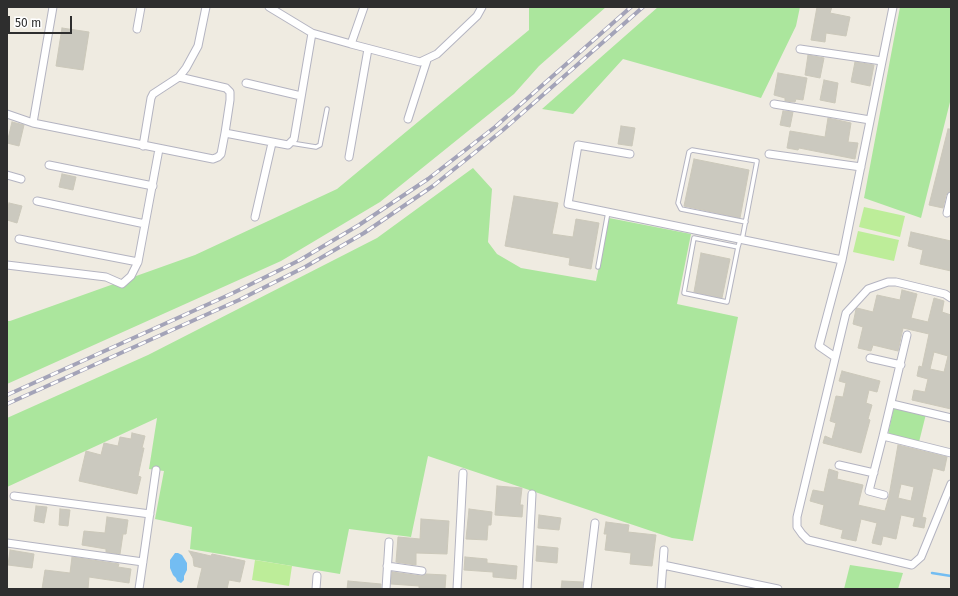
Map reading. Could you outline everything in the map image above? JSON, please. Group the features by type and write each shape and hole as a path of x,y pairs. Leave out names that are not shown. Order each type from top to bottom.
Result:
{"street":[{"path":"33,123 53,7"},
{"path":"136,29 142,7"},
{"path":"143,146 151,98 153,94 179,77 186,68 198,46 206,7"},
{"path":"269,7 312,33 420,62 437,54 477,16 482,7"},
{"path":"351,44 364,7"},
{"path":"835,357 819,346 842,260 893,7"},
{"path":"225,133 288,145 294,139 312,33"},
{"path":"349,157 368,49"},
{"path":"800,49 882,61"},
{"path":"408,119 426,60"},
{"path":"7,114 33,123 143,146 213,159 218,157 221,154 225,133 230,92 226,88 179,77"},
{"path":"246,83 302,96"},
{"path":"774,104 870,120"},
{"path":"255,216 272,143"},
{"path":"630,154 579,145 577,146 568,204 740,242 842,260"},
{"path":"7,265 106,277 122,284 131,276 138,262 159,149"},
{"path":"769,154 861,167"},
{"path":"49,165 153,186"},
{"path":"7,174 21,179"},
{"path":"947,213 951,196"},
{"path":"37,202 145,224"},
{"path":"19,239 138,262"},
{"path":"951,298 945,294 896,282 888,282 868,289 846,313 797,517 798,526 802,534 808,540 912,565 921,557 951,484"},
{"path":"884,495 869,491 892,404 907,335"},
{"path":"870,358 901,365"},
{"path":"892,404 951,418"},
{"path":"883,436 951,453"},
{"path":"839,465 874,473"},
{"path":"139,589 156,470"},
{"path":"457,589 463,473"},
{"path":"527,589 532,494"},
{"path":"14,496 150,514"},
{"path":"587,589 595,523"},
{"path":"386,589 388,542"},
{"path":"7,543 143,562"},
{"path":"661,589 664,550"},
{"path":"663,565 778,589"},
{"path":"387,566 422,571"},
{"path":"316,589 317,576"}],"lane":[{"path":"291,142 316,147 320,145 327,109"},
{"path":"740,242 694,238 684,293 727,302 740,242 746,222 757,161 692,150 689,152 678,203 680,209 746,222"},
{"path":"598,267 608,212"}],"green space":[{"path":"529,7 606,7 539,66 514,94 380,202 281,261 7,384 7,321 195,255 337,189 529,30"},
{"path":"658,7 800,7 796,26 761,98 623,59 573,114 542,109"},
{"path":"900,7 951,7 951,98 921,218 864,198"},
{"path":"473,168 492,189 488,242 497,254 521,268 596,281 609,218 691,234 677,304 738,317 693,541 672,538 428,456 411,537 349,529 340,574 190,549 192,527 155,519 164,471 149,469 157,418 7,487 7,418 148,355 377,238"},
{"path":"864,207 905,216 900,237 859,227"},
{"path":"858,231 899,240 894,261 853,252"},
{"path":"894,407 926,414 919,442 888,434"},
{"path":"255,560 292,566 289,586 252,580"},
{"path":"850,565 903,573 898,589 844,589"}],"water":[{"path":"175,553 182,555 187,563 187,570 184,580 181,583 177,581 170,568 170,560"}],"building":[{"path":"817,7 832,7 830,13 850,17 846,36 826,33 825,42 811,40"},
{"path":"62,28 89,32 83,70 56,66"},
{"path":"808,55 824,58 820,78 805,75"},
{"path":"855,62 874,65 870,86 851,82"},
{"path":"778,73 807,78 803,100 796,99 795,102 785,101 785,98 774,95"},
{"path":"824,80 838,83 835,103 820,100"},
{"path":"783,111 793,112 790,127 780,125"},
{"path":"828,118 851,123 848,142 858,143 855,159 799,148 798,150 787,148 790,131 825,137"},
{"path":"12,122 24,125 19,146 7,143"},
{"path":"621,126 635,128 632,146 618,144"},
{"path":"948,129 951,129 951,185 950,191 946,195 943,208 929,205"},
{"path":"694,159 749,170 740,218 684,206"},
{"path":"62,174 76,177 73,190 59,187"},
{"path":"514,196 558,203 552,234 573,237 576,219 599,223 591,269 569,265 570,258 505,246"},
{"path":"9,203 22,206 17,223 7,220"},
{"path":"911,232 951,241 951,271 920,264 923,250 908,246"},
{"path":"701,253 730,259 722,298 694,292"},
{"path":"902,290 917,294 911,318 928,322 934,298 944,301 942,312 951,315 951,409 912,400 914,390 925,392 928,379 917,376 919,366 922,367 929,334 903,328 898,351 873,345 871,351 858,348 863,327 853,324 856,309 873,312 877,295 900,300","holes":["934,352 948,356 944,372 930,369"]},
{"path":"842,371 880,381 877,392 869,390 866,403 872,405 868,419 870,420 861,453 823,443 825,436 832,439 836,423 830,421 836,396 843,397 846,383 839,381"},
{"path":"132,433 145,436 138,476 141,477 137,494 79,481 86,451 101,455 104,443 118,446 120,437 131,439"},
{"path":"898,445 947,457 944,471 933,468 922,517 926,518 924,528 913,526 915,518 901,515 896,539 883,536 881,545 872,543 877,523 861,519 856,541 841,538 843,530 820,524 824,505 810,501 813,490 824,492 829,469 838,472 837,479 863,485 858,505 885,511","holes":["901,484 914,487 911,501 898,498"]},
{"path":"497,486 522,488 520,505 523,505 522,517 495,515"},
{"path":"36,506 47,507 44,523 34,521"},
{"path":"60,509 70,510 68,526 59,525"},
{"path":"469,509 492,512 491,525 488,525 487,540 466,539"},
{"path":"539,515 561,518 559,530 538,528"},
{"path":"107,517 128,520 126,534 123,534 120,554 106,552 106,549 82,545 84,531 105,533"},
{"path":"421,519 449,521 447,554 416,553 416,565 396,562 398,537 420,539"},
{"path":"606,522 629,525 628,532 656,535 652,566 630,564 631,553 605,550 607,534 604,534"},
{"path":"537,546 558,548 557,563 536,561"},
{"path":"10,550 34,554 32,568 8,565"},
{"path":"189,551 245,561 240,582 229,580 227,589 197,589 202,568 194,566 193,558"},
{"path":"72,557 119,564 118,567 131,569 129,583 89,577 88,589 42,589 45,570 70,573"},
{"path":"465,557 487,559 487,563 517,566 516,579 493,577 493,572 464,570"},
{"path":"392,572 421,576 426,574 446,575 445,589 419,589 419,586 391,584"},
{"path":"348,581 381,584 381,589 347,589"},
{"path":"562,581 583,582 582,589 561,589"}],"waterway":[{"path":"932,573 951,576"}],"railway":[{"path":"7,395 233,293 300,260 359,225 428,179 495,127 631,7"},
{"path":"7,404 239,300 305,267 364,233 433,186 503,130 643,7"}]}
